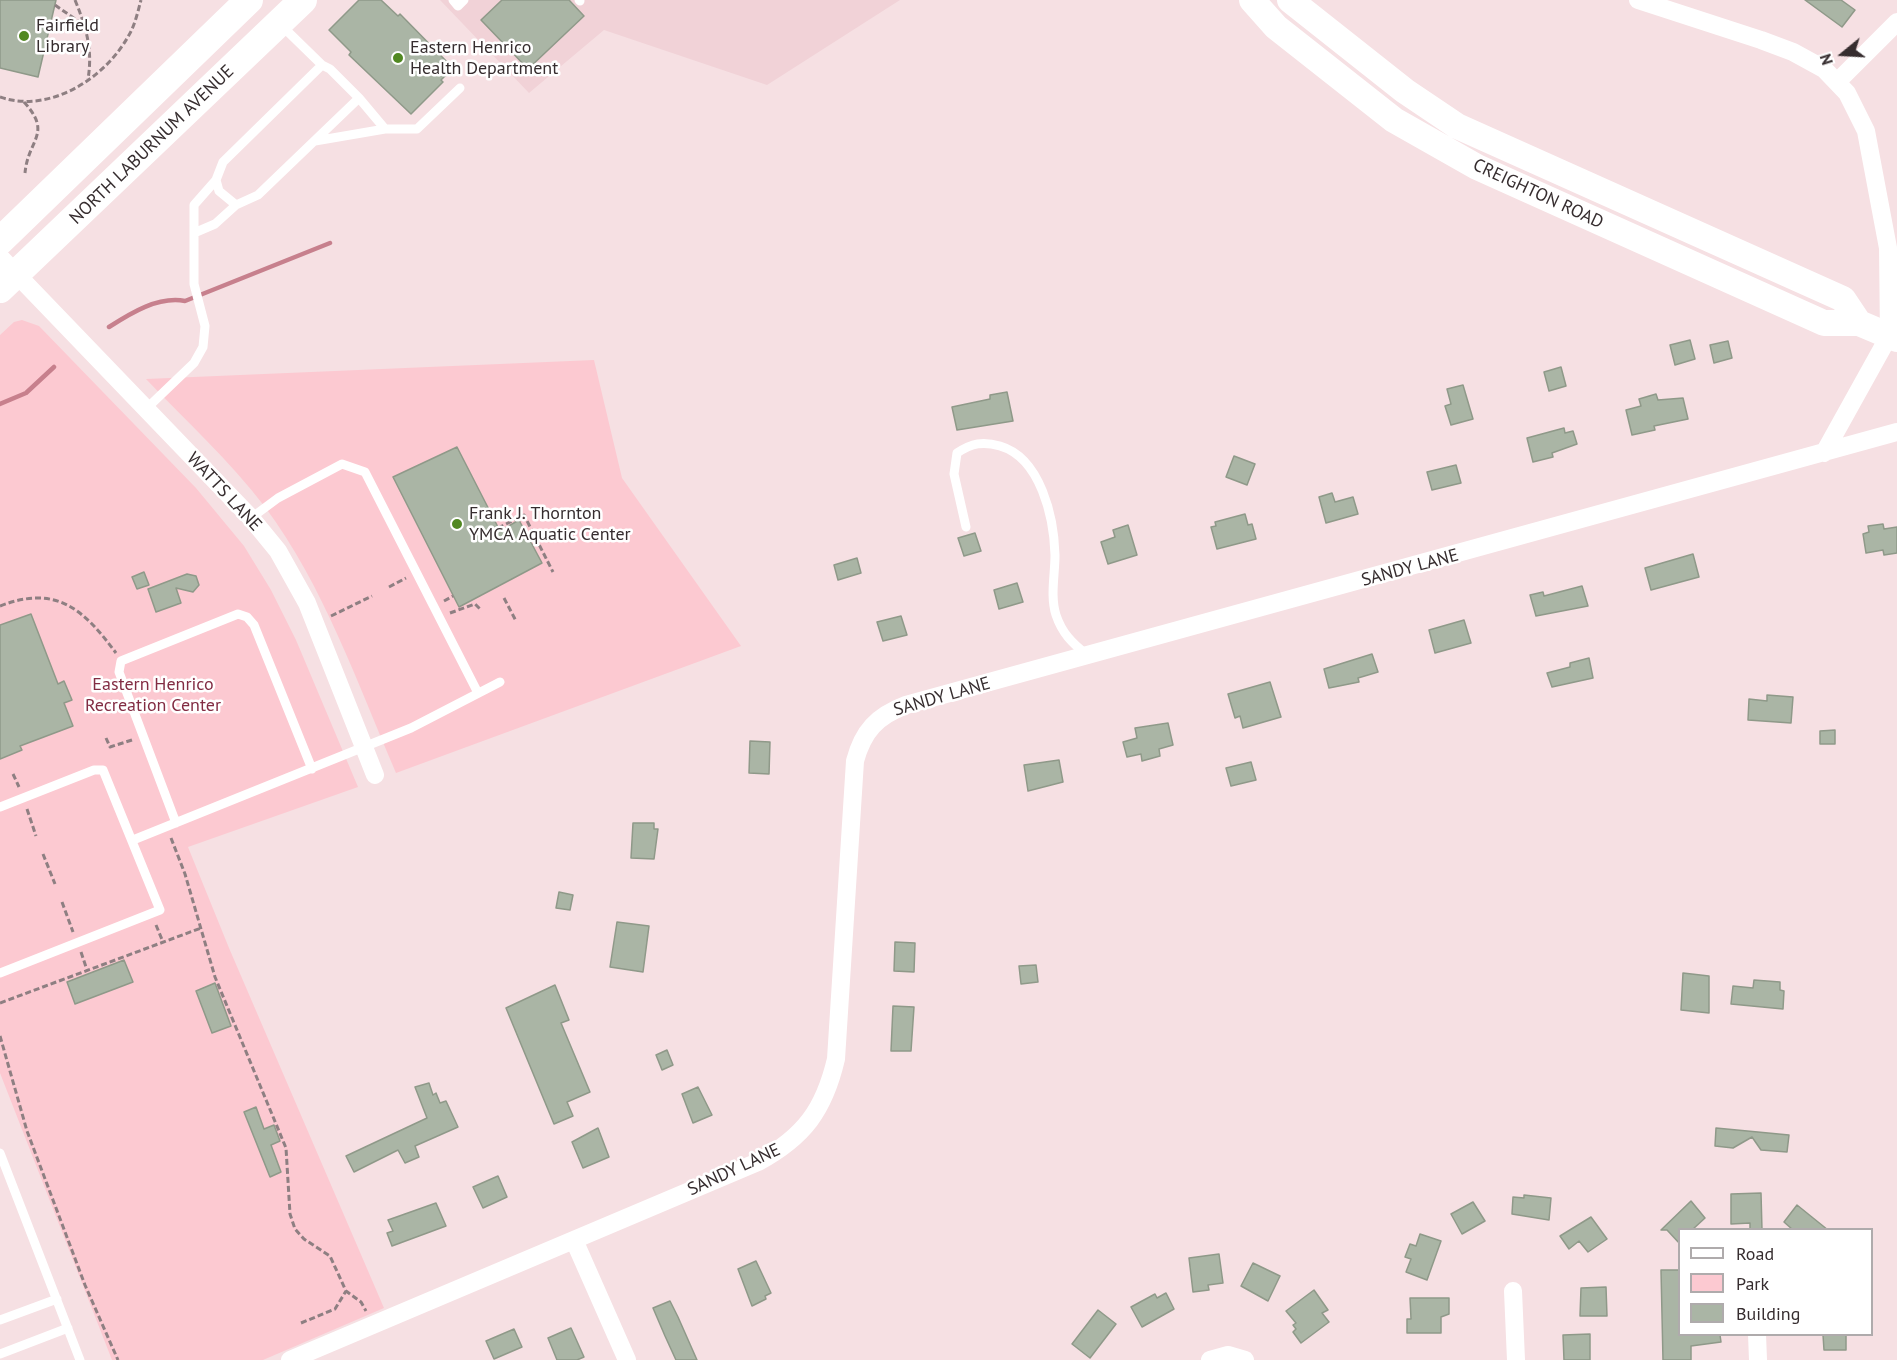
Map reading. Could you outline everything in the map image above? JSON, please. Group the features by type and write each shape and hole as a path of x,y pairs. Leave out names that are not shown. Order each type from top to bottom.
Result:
{"main road":[{"name":"NORTH LABURNUM AVENUE","path":"0,241 249,0"},
{"name":"NORTH LABURNUM AVENUE","path":"6,273 303,0"},
{"name":"CREIGHTON ROAD","path":"1252,0 1276,27 1394,120 1477,167 1824,323 1859,323 1893,337"},
{"name":"CREIGHTON ROAD","path":"1296,2 1405,91 1457,126 1843,299 1859,323"},
{"path":"1276,27 1296,2"}],"street":[{"path":"1638,0 1793,52 1824,69 1838,81 1862,122 1872,150 1888,248 1893,337 1824,453"},
{"path":"1838,81 1897,22"},
{"name":"WATTS LANE","path":"6,273 146,409 251,518 278,551 307,603 375,775"},
{"name":"SANDY LANE","path":"290,1360 758,1162 793,1140 813,1118 826,1094 836,1059 855,761 860,742 880,717 906,705 1897,432"},
{"path":"573,1240 627,1360"},
{"path":"1513,1291 1516,1360"},
{"path":"1757,1336 1758,1360"},
{"path":"1210,1360 1228,1354 1245,1360"}],"lane":[{"path":"453,0 458,6 464,0"},
{"path":"279,23 322,65 330,69 385,129"},
{"path":"146,409 194,363 202,347 204,326 202,309 194,284 194,205 216,180 223,162 322,65"},
{"path":"315,141 385,129 417,129 460,88"},
{"path":"194,233 215,224 236,205 258,195 359,99"},
{"path":"216,180 219,191 236,205"},
{"path":"966,527 954,474 957,453 971,444 990,443 1009,448 1024,460 1036,477 1044,498 1055,552 1055,613 1070,642 1088,656"},
{"path":"251,518 278,498 342,464 365,472 478,693"},
{"path":"176,823 122,683 119,672 121,660 238,614 247,617 254,625 312,769"},
{"path":"133,840 411,728 500,682"},
{"path":"0,807 94,770 104,770 160,910 0,973"},
{"path":"0,1153 80,1360"},
{"path":"0,1320 57,1299"},
{"path":"0,1354 68,1328"}],"path":[{"path":"75,0 86,27 92,57 87,80"},
{"path":"0,97 24,102 50,99 87,80 110,60 129,36 141,0"},
{"path":"55,5 86,27"},
{"path":"24,102 36,116 40,128 37,141 26,161 25,173"},
{"path":"498,528 524,515 553,572"},
{"path":"389,587 408,577"},
{"path":"326,618 372,596"},
{"path":"444,601 453,596"},
{"path":"504,598 516,621"},
{"path":"0,606 16,600 61,600 92,621 121,660"},
{"path":"450,613 468,604 475,604 480,609"},
{"path":"106,738 110,747 132,740"},
{"path":"13,774 19,787"},
{"path":"25,805 36,836"},
{"path":"169,834 215,977 236,1033 286,1148 290,1214 295,1229 304,1239 330,1256 346,1291 361,1302 375,1324"},
{"path":"43,854 55,884"},
{"path":"62,902 74,934"},
{"path":"151,914 163,942"},
{"path":"0,1002 201,928"},
{"path":"81,952 87,970"},
{"path":"0,1036 27,1131 85,1285 118,1360"},
{"path":"301,1323 335,1309 346,1291"}],"shaded area":[{"path":"440,0 900,0 767,85 604,30 529,93"}],"green space":[{"name":"Eastern Henrico Recreation Center","path":"22,320 39,326 196,488 244,546 271,590 296,640 358,787 188,847 384,1308 263,1360 112,1360 0,1073 0,335 14,322"},
{"path":"594,360 622,478 741,646 396,773 338,636 305,569 286,537 265,507 237,474 146,379"}],"building":[{"name":"Fairfield Library","path":"0,0 56,0 38,77 0,68"},
{"name":"Eastern Henrico Health Department","path":"359,0 381,0 398,16 400,14 453,68 441,80 443,82 411,114 349,55 351,52 329,30"},
{"path":"502,0 569,0 584,16 528,69 481,20"},
{"path":"1805,0 1841,0 1855,10 1842,27"},
{"path":"1690,340 1695,359 1675,365 1670,345"},
{"path":"1728,341 1732,358 1714,363 1710,345"},
{"path":"1561,367 1566,386 1549,391 1544,372"},
{"path":"1463,385 1473,419 1451,425 1445,406 1451,404 1447,389"},
{"path":"1007,392 1013,421 957,430 952,407 990,399 990,395"},
{"path":"1656,394 1658,400 1683,398 1688,419 1654,426 1655,430 1632,435 1626,410 1641,406 1639,399"},
{"path":"1564,428 1565,433 1573,431 1577,444 1552,453 1553,457 1533,462 1527,438"},
{"name":"Frank J. Thornton YMCA Aquatic Center","path":"457,447 500,531 519,520 542,563 459,607 393,477"},
{"path":"1234,456 1255,464 1247,485 1226,477"},
{"path":"1456,465 1461,483 1432,490 1427,472"},
{"path":"1332,493 1335,502 1353,497 1358,514 1326,523 1319,497"},
{"path":"1245,514 1248,525 1252,524 1256,539 1217,549 1211,527 1216,526 1215,522"},
{"path":"1883,524 1884,529 1897,527 1897,553 1884,555 1883,550 1866,553 1863,534 1869,532 1868,526"},
{"path":"1128,525 1137,555 1108,564 1101,542 1115,537 1113,530"},
{"path":"975,533 981,551 964,556 958,538"},
{"path":"1693,554 1699,577 1651,590 1645,568"},
{"path":"857,558 861,573 838,580 834,565"},
{"path":"144,572 149,585 137,589 132,577"},
{"path":"187,574 196,576 199,585 193,592 176,588 181,603 156,612 148,589"},
{"path":"1017,583 1023,602 999,609 994,590"},
{"path":"1582,586 1588,606 1536,616 1530,595 1543,592 1544,596"},
{"path":"31,614 58,684 64,681 72,700 64,703 73,726 20,746 22,750 0,759 0,625"},
{"path":"901,616 907,635 883,641 877,622"},
{"path":"1464,620 1471,643 1435,653 1429,630"},
{"path":"1372,654 1378,672 1358,678 1359,682 1329,688 1324,669"},
{"path":"1589,658 1593,678 1552,687 1547,673 1570,667 1570,663"},
{"path":"1270,682 1281,717 1243,728 1240,716 1235,718 1228,694"},
{"path":"1767,695 1793,697 1791,723 1748,720 1749,699 1767,701"},
{"path":"1168,723 1173,745 1159,749 1160,756 1142,761 1141,754 1127,757 1123,742 1137,738 1135,728"},
{"path":"1835,730 1835,744 1820,744 1820,731"},
{"path":"750,741 770,742 769,774 749,773"},
{"path":"1059,760 1063,782 1028,791 1024,765"},
{"path":"1251,762 1256,780 1231,786 1226,768"},
{"path":"633,823 654,823 654,829 658,829 654,859 631,858"},
{"path":"559,892 573,895 570,910 556,908"},
{"path":"617,922 649,926 643,972 610,967"},
{"path":"895,942 915,943 914,972 894,971"},
{"path":"124,960 133,982 75,1004 67,982"},
{"path":"1036,965 1038,982 1021,984 1019,966"},
{"path":"1683,973 1709,976 1709,1013 1681,1010"},
{"path":"1754,980 1780,982 1780,990 1784,991 1783,1009 1731,1004 1733,986 1753,988"},
{"path":"215,983 231,1026 212,1033 196,991"},
{"path":"555,985 569,1020 561,1023 590,1092 567,1102 573,1116 554,1124 506,1008"},
{"path":"893,1006 914,1007 911,1051 891,1051"},
{"path":"667,1050 673,1065 662,1070 656,1055"},
{"path":"429,1083 433,1095 436,1093 440,1103 446,1101 458,1127 415,1146 419,1157 405,1163 398,1150 354,1172 346,1156 427,1118 415,1087"},
{"path":"698,1087 712,1115 693,1123 682,1094"},
{"path":"256,1107 264,1129 274,1125 280,1141 271,1145 281,1172 270,1177 244,1112"},
{"path":"598,1128 609,1157 583,1168 572,1142"},
{"path":"1716,1128 1789,1135 1787,1152 1761,1150 1752,1137 1733,1148 1715,1146"},
{"path":"498,1176 507,1197 483,1208 473,1187"},
{"path":"1761,1193 1762,1228 1750,1228 1750,1223 1731,1224 1731,1194"},
{"path":"1524,1195 1551,1198 1549,1220 1512,1214 1513,1197 1524,1198"},
{"path":"1691,1201 1705,1218 1694,1228 1678,1228 1678,1242 1667,1230 1661,1230"},
{"path":"1473,1202 1485,1221 1462,1234 1451,1214"},
{"path":"436,1203 446,1226 392,1246 387,1233 393,1231 388,1220"},
{"path":"1797,1205 1826,1228 1791,1228 1784,1222"},
{"path":"1591,1217 1607,1239 1588,1252 1579,1241 1569,1249 1560,1236"},
{"path":"1420,1234 1441,1241 1427,1280 1406,1272 1411,1259 1405,1257 1410,1244 1416,1246"},
{"path":"1219,1254 1223,1283 1208,1285 1209,1290 1193,1292 1189,1258"},
{"path":"756,1261 771,1293 765,1296 766,1299 752,1306 738,1269"},
{"path":"1253,1263 1280,1276 1268,1301 1241,1286"},
{"path":"1661,1270 1678,1270 1678,1336 1720,1336 1721,1342 1691,1346 1691,1360 1663,1360"},
{"path":"1606,1287 1607,1316 1580,1316 1581,1288"},
{"path":"1314,1290 1328,1310 1322,1313 1329,1322 1301,1343 1293,1332 1296,1329 1293,1325 1296,1323 1286,1311"},
{"path":"1166,1293 1174,1309 1142,1327 1131,1307 1155,1294 1157,1298"},
{"path":"1410,1298 1449,1298 1449,1314 1441,1317 1441,1333 1407,1333 1407,1319 1411,1319"},
{"path":"670,1301 697,1360 676,1360 665,1336 653,1308"},
{"path":"1098,1310 1116,1324 1090,1358 1072,1344"},
{"path":"571,1328 584,1357 577,1360 557,1360 548,1338"},
{"path":"514,1329 522,1347 494,1359 486,1341"},
{"path":"1590,1334 1590,1360 1564,1360 1563,1335"},
{"path":"1823,1336 1846,1336 1846,1350 1824,1350"}],"waterway":[{"path":"109,327 126,316 155,303 185,301 330,243"},
{"path":"0,404 26,393 54,367"}],"place":[{"name":"Fairfield Library","path":"24,36"},
{"name":"Eastern Henrico Health Department","path":"398,58"},
{"name":"Frank J. Thornton YMCA Aquatic Center","path":"457,524"}]}
